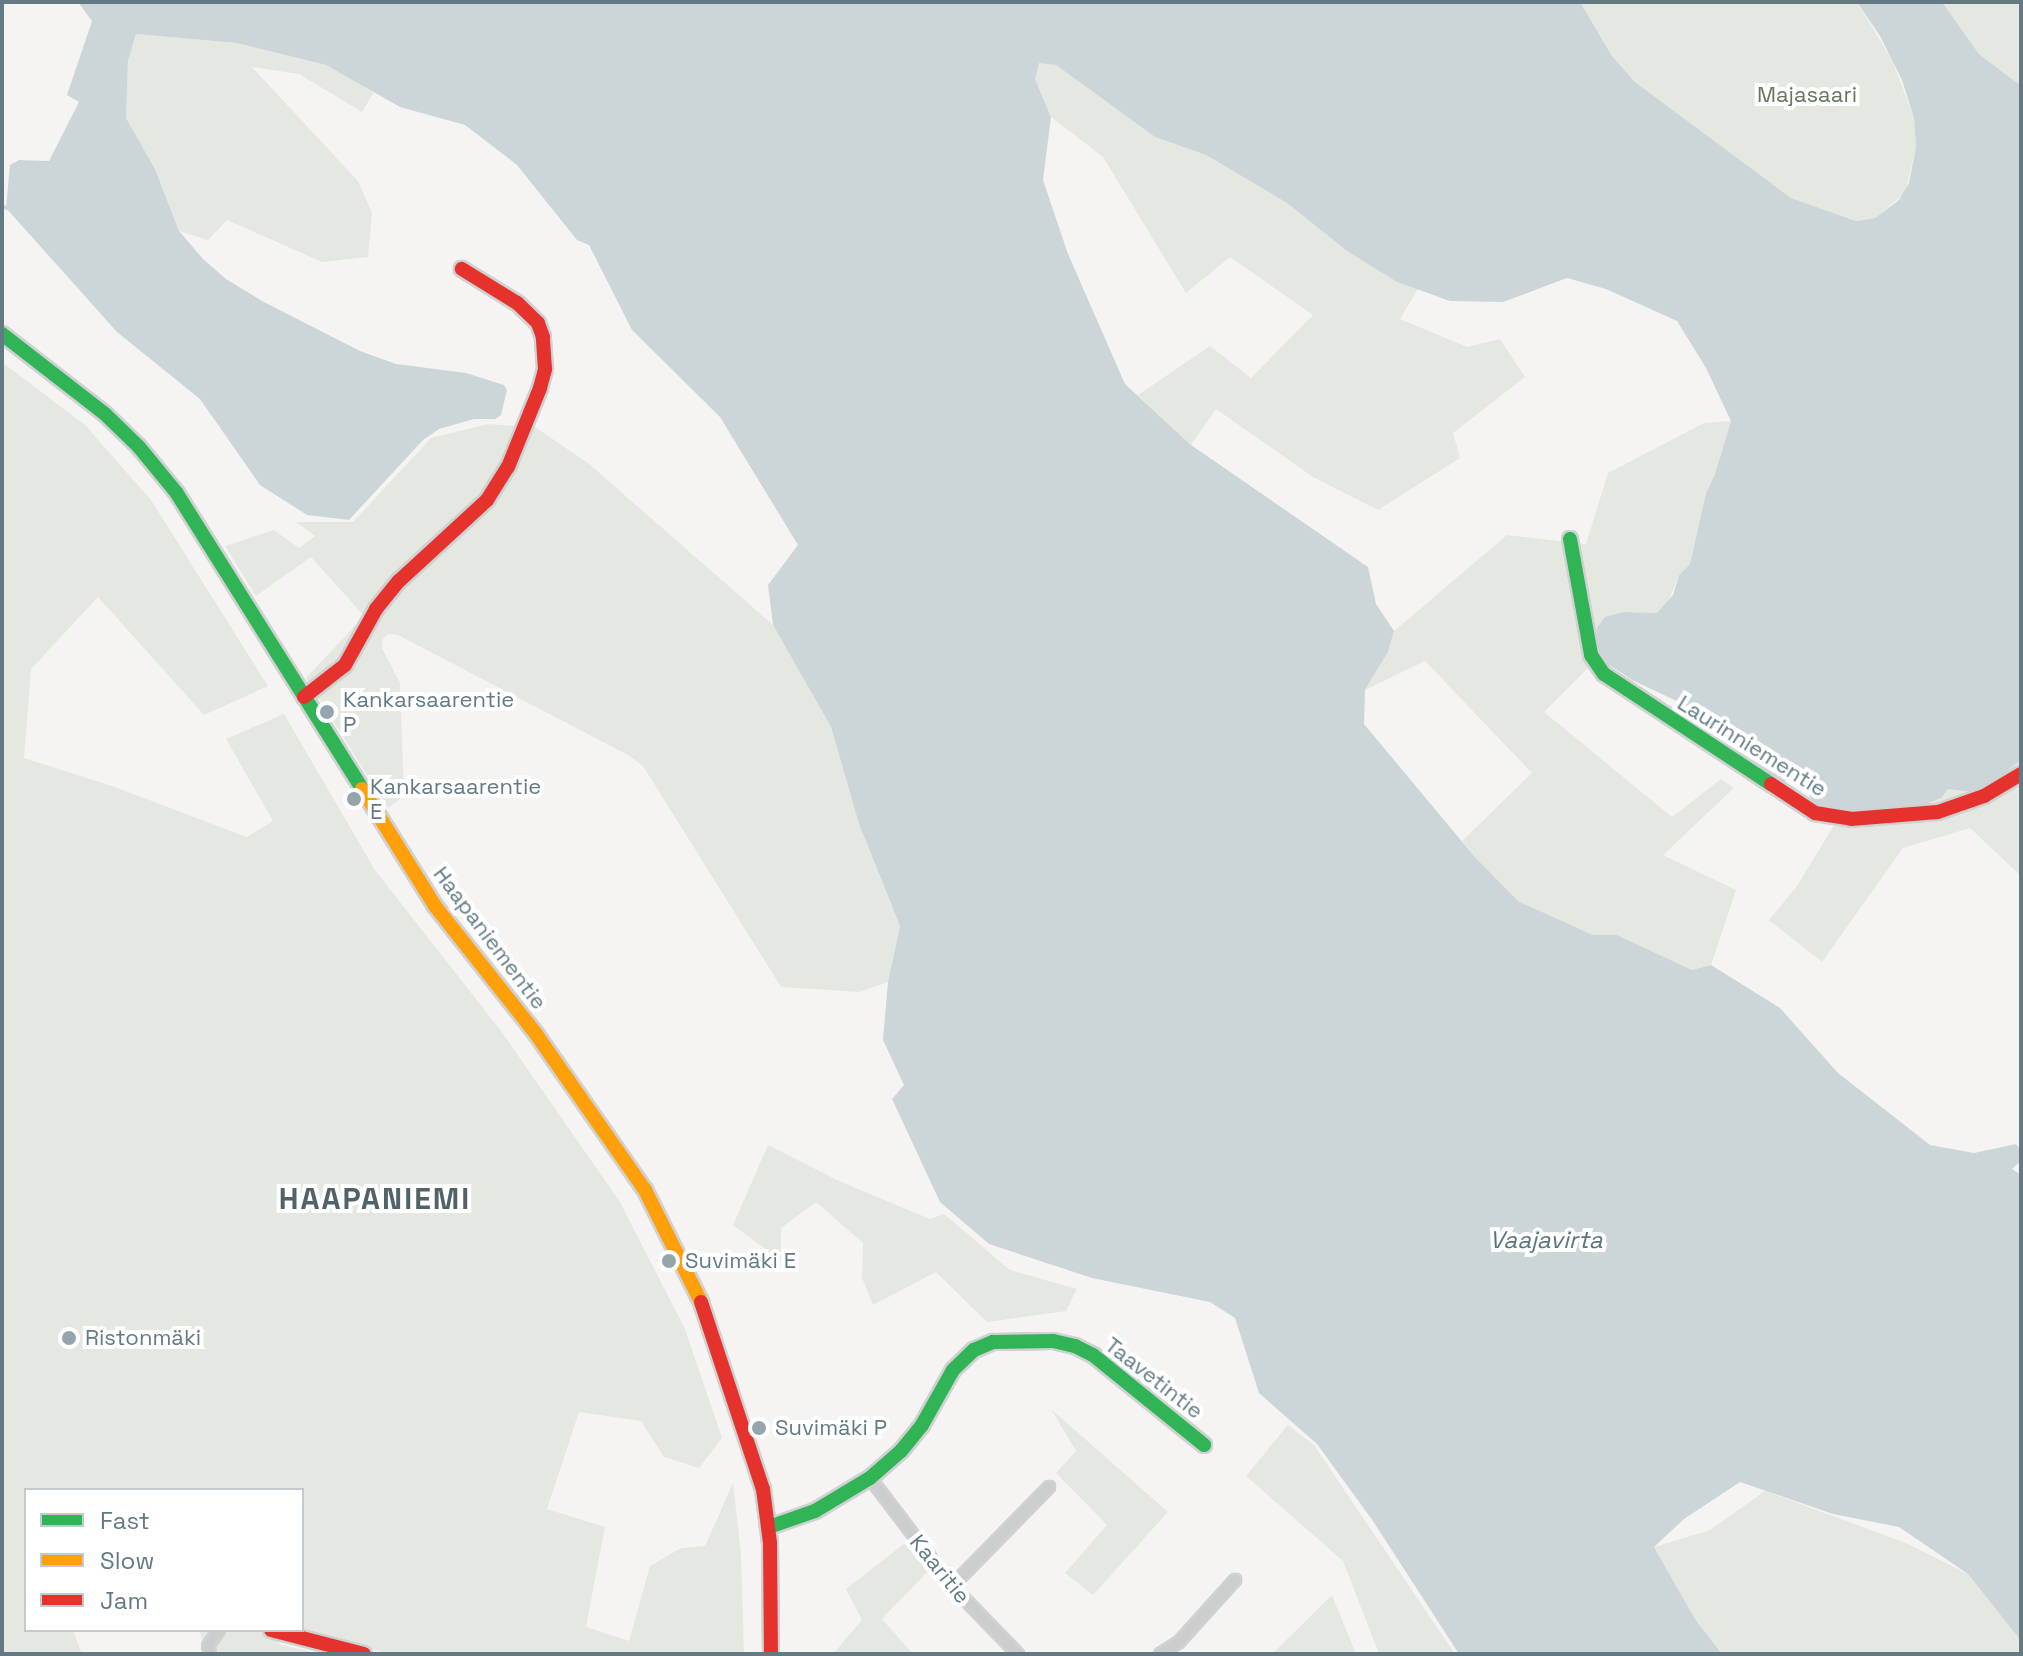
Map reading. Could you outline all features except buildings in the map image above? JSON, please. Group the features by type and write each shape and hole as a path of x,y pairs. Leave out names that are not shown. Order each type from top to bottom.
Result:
{"street":[{"path":"304,697 345,665 376,609 399,581 487,500 508,467 540,388 545,369 545,349 541,329 533,316 462,269"},
{"name":"Haapaniementie","path":"2,334 105,414 158,468 216,553 435,906 552,1056 645,1190 679,1252 704,1309 763,1489 769,1527 771,1654"},
{"name":"Laurinniementie","path":"1570,539 1591,655 1604,674 1815,813 1851,819 1938,812 1984,796 2021,774"},
{"name":"Taavetintie","path":"769,1527 815,1511 870,1478 901,1451 922,1425 953,1370 974,1350 993,1342 1053,1341 1075,1346 1093,1355 1204,1445"},
{"name":"Kaaritie","path":"870,1478 952,1586 1018,1654"},
{"path":"952,1586 1049,1487"},
{"path":"1160,1654 1179,1642 1235,1580"},
{"path":"210,1654 208,1646 217,1632"},
{"path":"279,1632 364,1654"}],"green space":[{"name":"Majasaari","path":"1580,2 1857,2 1892,60 1914,118 1916,147 1905,193 1875,218 1856,221 1791,198 1635,82 1612,56"},
{"path":"1942,2 2021,2 2021,86 1979,54"},
{"path":"136,34 237,43 326,65 374,92 362,112 299,74 252,67 358,181 372,213 368,257 322,262 227,220 208,240 179,231 155,169 126,118 128,61"},
{"path":"1039,62 1056,65 1155,137 1206,155 1287,203 1347,251 1397,282 1418,289 1400,319 1467,347 1500,339 1525,377 1453,433 1460,458 1378,510 1313,477 1216,409 1191,445 1138,395 1210,346 1251,378 1313,315 1230,257 1186,293 1103,157 1051,117 1035,79"},
{"path":"2,362 85,425 151,500 268,686 204,715 98,597 31,669 24,758 112,786 247,837 273,821 226,739 284,714 375,870 501,1031 620,1202 685,1329 722,1438 699,1468 664,1457 641,1421 579,1412 547,1509 605,1527 586,1627 629,1641 650,1566 681,1548 705,1546 733,1483 741,1553 744,1654 388,1654 304,1631 304,1488 24,1488 24,1632 74,1632 82,1654 2,1654"},
{"path":"1731,421 1706,493 1690,564 1679,575 1666,607 1657,613 1624,612 1596,645 1608,664 1587,669 1544,712 1672,817 1721,779 1734,788 1663,855 1736,890 1711,965 1692,970 1617,935 1593,935 1518,901 1474,856 1462,841 1532,773 1425,661 1365,690 1388,652 1394,631 1507,535 1586,544 1608,473 1704,423"},
{"path":"488,424 519,426 503,467 462,520 429,542 389,584 405,583 465,529 532,425 588,463 773,625 831,727 859,824 900,926 888,982 859,992 781,987 643,766 628,755 398,635 388,634 382,640 382,648 400,683 404,796 388,808 306,678 364,616 311,557 256,596 225,546 274,530 299,548 315,536 296,522 353,522 431,438"},
{"path":"2021,760 2021,876 1970,828 1903,848 1822,962 1769,920 1797,886 1842,812 1926,804 1948,789 1979,793"},
{"path":"768,1145 839,1181 930,1219 944,1214 1010,1270 1077,1289 1066,1311 987,1322 936,1272 873,1305 862,1278 863,1243 816,1202 781,1228 781,1261 733,1225"},
{"path":"1051,1409 1168,1512 1093,1595 1065,1573 1107,1525 1056,1473 1076,1451"},
{"path":"1288,1425 1314,1445 1455,1654 1379,1654 1343,1561 1246,1476"},
{"path":"1765,1491 1906,1543 1968,1574 2021,1641 2021,1654 1722,1654 1695,1619 1654,1547 1710,1530"},
{"path":"909,1540 930,1569 882,1619 913,1654 833,1654 862,1620 846,1589"},
{"path":"1332,1595 1356,1654 1272,1654"},
{"path":"200,1632 276,1632 279,1644 320,1654 207,1654"}],"water":[{"name":"Vaajavirta","path":"78,2 1580,2 1612,56 1635,82 1791,198 1856,221 1875,218 1899,200 1909,183 1916,147 1914,118 1902,80 1880,36 1857,2 1942,2 1979,54 2021,86 2021,760 1979,793 1948,789 1941,798 1926,804 1842,812 1815,805 1806,790 1792,779 1783,782 1773,774 1766,776 1749,755 1683,704 1632,680 1608,664 1596,645 1597,628 1605,617 1624,612 1657,613 1673,595 1679,575 1690,564 1706,493 1731,421 1706,368 1677,321 1606,289 1567,278 1503,302 1450,301 1397,282 1347,251 1287,203 1206,155 1155,137 1056,65 1039,63 1035,79 1051,117 1043,180 1068,254 1125,384 1191,445 1368,567 1376,604 1394,631 1388,652 1365,690 1364,724 1474,856 1518,901 1593,935 1617,935 1692,970 1711,965 1780,1008 1838,1073 1930,1145 1974,1153 2016,1144 2021,1150 2021,1161 2012,1169 2021,1175 2021,1641 1968,1574 1899,1527 1833,1514 1740,1482 1684,1519 1654,1547 1695,1619 1722,1654 1459,1654 1373,1521 1317,1444 1259,1393 1235,1318 1210,1302 1092,1278 989,1244 940,1202 892,1099 904,1085 883,1040 888,982 900,926 859,824 831,727 773,625 768,585 798,545 720,417 632,330 589,245 577,240 517,165 465,125 400,107 326,65 237,43 136,34 128,61 126,118 155,169 179,231 203,259 226,279 262,301 360,351 396,364 466,373 504,385 507,390 501,415 495,419 474,419 439,429 423,440 349,520 307,515 260,485 200,399 117,332 6,208 10,165 19,160 49,161 79,102 67,95 92,21"}],"waterway":[{"path":"2,205 6,208"}],"traffic: fast":[{"path":"2,334 105,414 139,447 176,492 362,789"},
{"path":"1570,539 1591,655 1604,674 1771,784"},
{"path":"769,1527 815,1511 870,1478 901,1451 922,1425 953,1370 974,1350 993,1342 1053,1341 1075,1346 1093,1355 1204,1445"}],"traffic: slow":[{"path":"362,789 435,906 536,1034 645,1190 701,1302"}],"traffic: jam":[{"path":"304,697 345,665 376,609 399,581 487,500 508,467 540,388 545,369 543,337 538,323 517,303 462,269"},
{"path":"1771,784 1815,813 1851,819 1938,812 1984,796 2021,774"},
{"path":"701,1302 763,1489 770,1543 771,1654"},
{"path":"279,1632 364,1654"}],"place":[{"name":"Kankarsaarentie P","path":"327,712"},
{"name":"Kankarsaarentie E","path":"354,799"},
{"name":"Suvimäki E","path":"669,1261"},
{"name":"Ristonmäki","path":"69,1338"},
{"name":"Suvimäki P","path":"759,1428"}],"district":[{"name":"HAAPANIEMI","path":"375,1199"}]}
